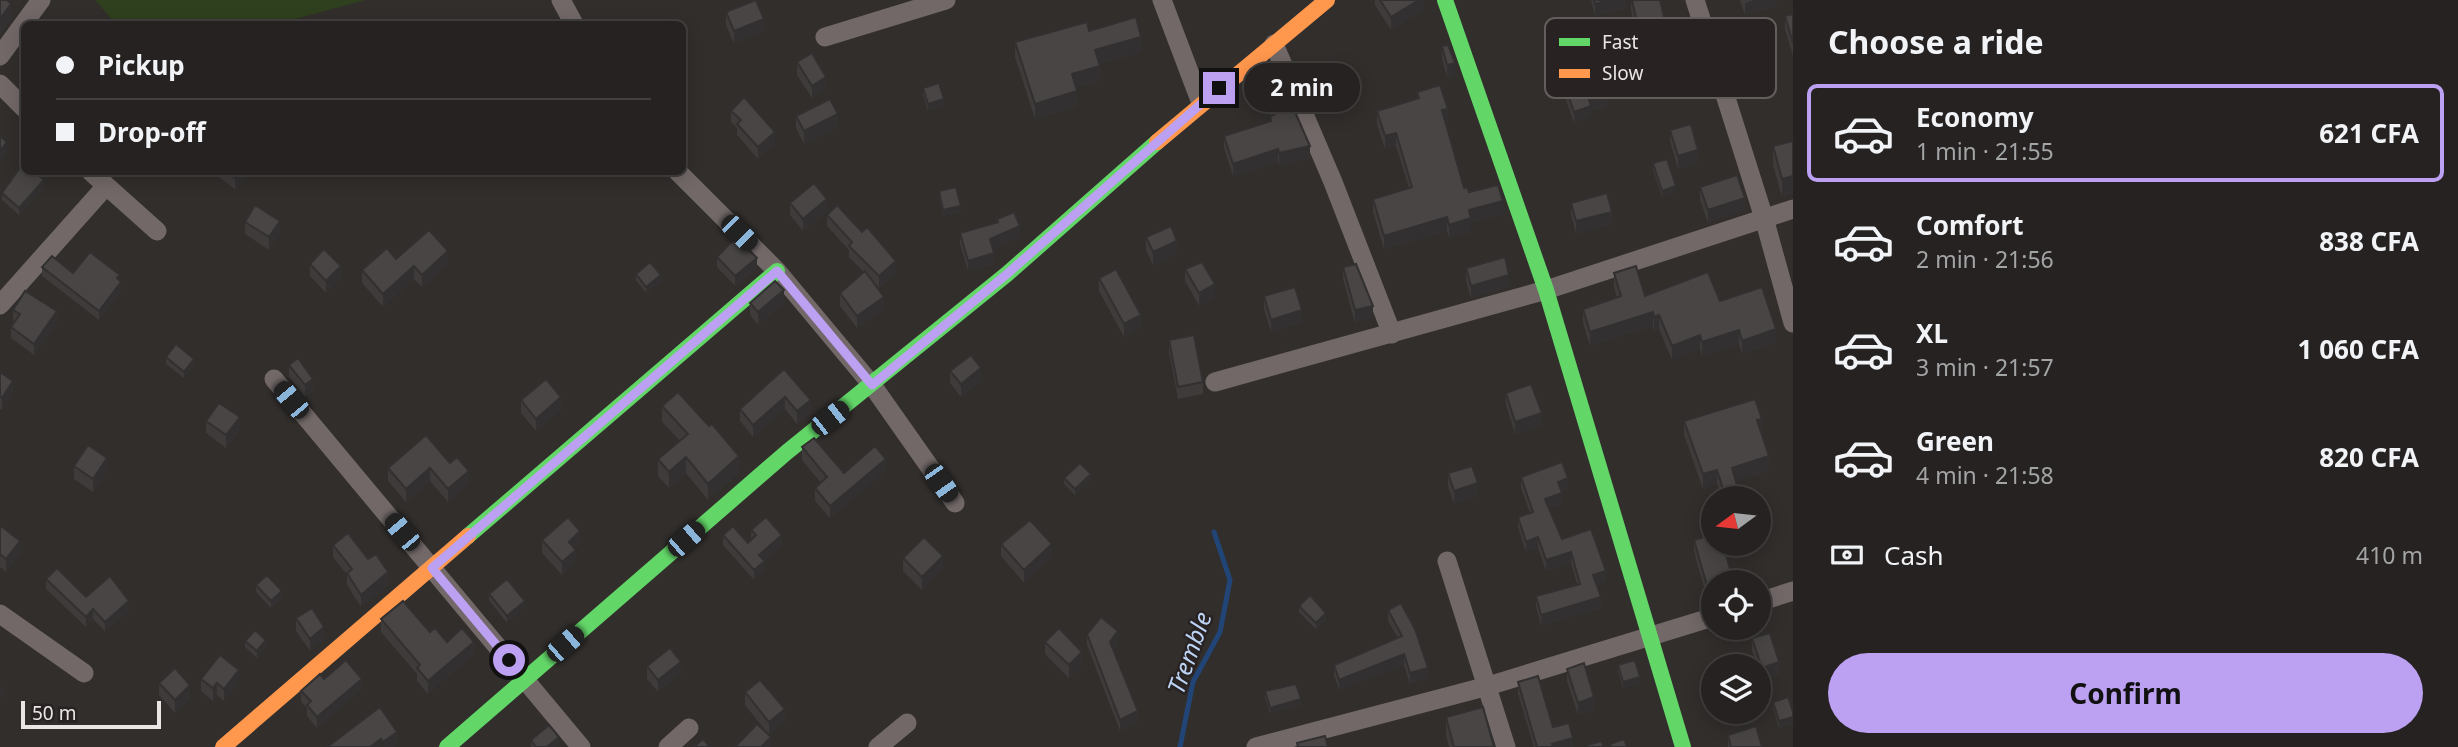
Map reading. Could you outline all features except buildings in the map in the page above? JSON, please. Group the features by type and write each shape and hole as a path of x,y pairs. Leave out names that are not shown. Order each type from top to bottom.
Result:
{"street":[{"path":"26,21 41,0"},
{"path":"561,0 572,21"},
{"path":"825,37 946,0"},
{"path":"1162,0 1201,103"},
{"path":"447,747 787,452 1007,274 1201,103 1327,0"},
{"path":"1445,0 1546,290 1683,747"},
{"path":"1695,0 1701,18"},
{"path":"0,56 21,27"},
{"path":"1274,44 1334,182 1392,334"},
{"path":"0,84 21,105"},
{"path":"1726,98 1764,218 1793,323"},
{"path":"94,175 157,231"},
{"path":"681,175 777,271 872,385 955,503"},
{"path":"0,305 106,186"},
{"path":"1215,382 1546,290 1793,209"},
{"path":"223,747 777,271"},
{"path":"274,379 581,747"},
{"path":"1447,561 1506,747"},
{"path":"1771,598 1793,591"},
{"path":"0,614 84,673"},
{"path":"1256,747 1325,738 1701,621"},
{"path":"878,747 906,723"},
{"path":"668,747 689,728"}],"green space":[{"path":"95,0 365,0 288,21 113,21"}],"waterway":[{"name":"Tremble","path":"1180,747 1193,682 1220,632 1230,580 1214,532"}],"traffic: fast":[{"path":"1445,0 1546,290 1683,747"},
{"path":"447,747 787,452 1007,274 1157,142"},
{"path":"468,536 777,271"}],"traffic: slow":[{"path":"1157,142 1327,0"},
{"path":"223,747 468,536"}],"route":[{"path":"509,660 432,568 777,271 872,385 1007,274 1219,88"}]}
